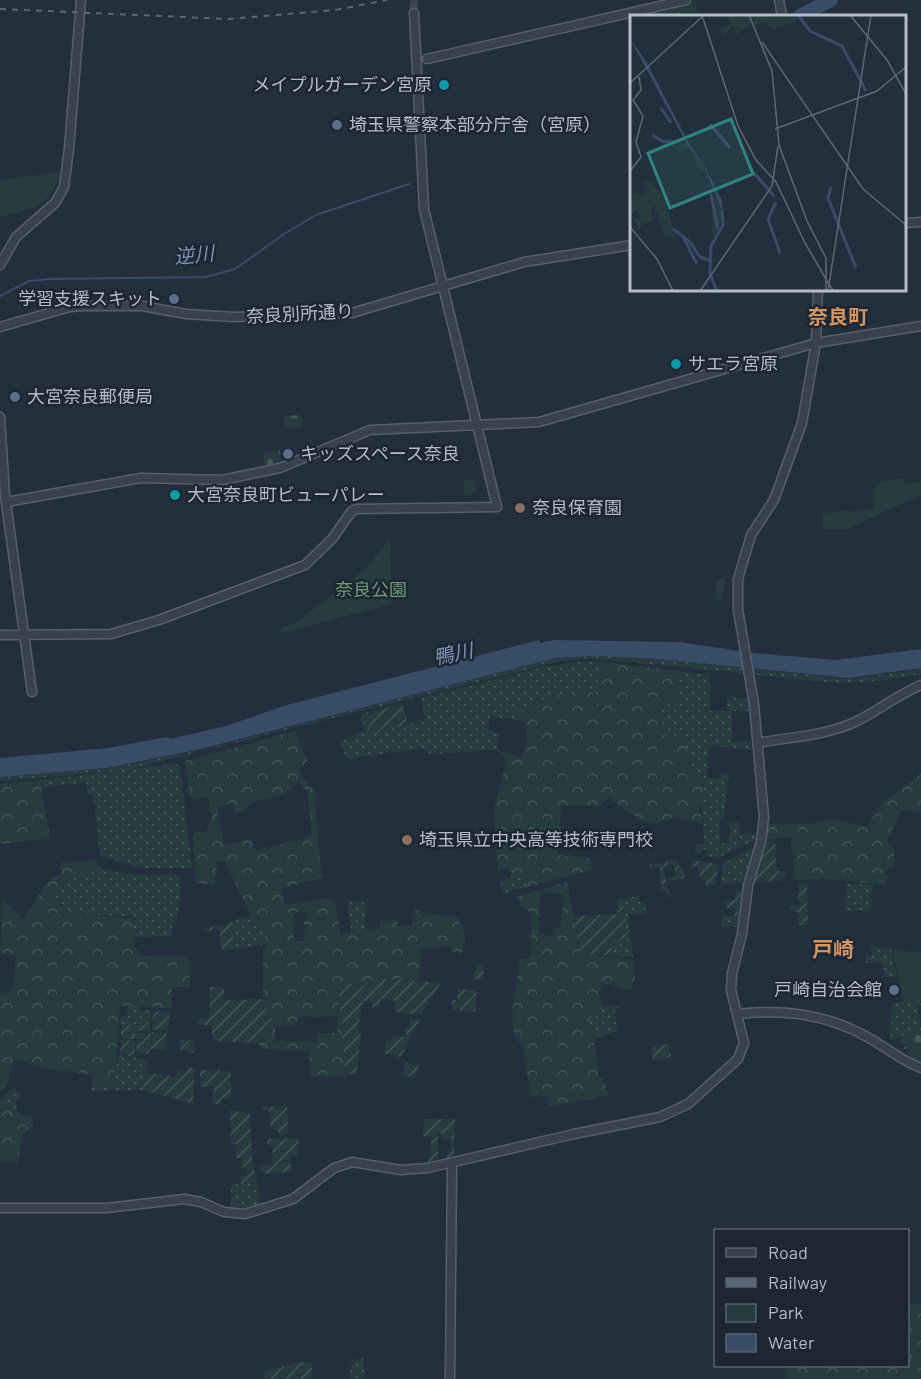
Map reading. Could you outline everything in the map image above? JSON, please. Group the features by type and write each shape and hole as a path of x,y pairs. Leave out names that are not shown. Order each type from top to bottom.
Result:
{"street":[{"path":"0,265 16,237 55,203 64,188 81,0"},
{"path":"427,59 686,0"},
{"path":"779,0 782,15"},
{"path":"0,635 116,633 231,594 312,560 332,540 351,512 356,509 497,507 475,425 424,209 414,13"},
{"path":"906,223 921,222"},
{"name":"奈良別所通り","path":"0,327 69,307 86,306 142,306 227,317 352,313 524,262 630,245"},
{"path":"0,1208 98,1208 184,1199 201,1202 224,1212 245,1214 293,1198 334,1168 352,1162 401,1170 452,1163 671,1114 688,1104 738,1059 744,1043 731,990 732,974 742,934 748,886 761,842 764,817 750,677 738,610 738,579 751,535 774,500 802,423 816,343 818,291"},
{"path":"6,502 141,478 222,480 280,468 370,430 546,420 816,343 921,326"},
{"path":"0,417 6,502 32,692"},
{"path":"758,743 836,729 863,718 890,700 921,686"},
{"path":"738,1014 774,1011 808,1014 864,1035 921,1068"},
{"path":"450,1379 452,1163"}],"green space":[{"path":"695,1 698,15 639,15"},
{"path":"61,173 51,194 39,205 0,217 0,180"},
{"path":"301,415 302,427 285,428 284,416"},
{"path":"280,450 281,462 265,466 263,453"},
{"path":"904,477 906,484 921,481 921,495 847,529 823,529 822,513 874,509 875,484"},
{"path":"464,480 475,480 476,494 464,495"},
{"name":"奈良公園","path":"390,538 392,604 282,633 281,628 294,624 364,570"},
{"path":"725,577 722,601 715,598 717,580"},
{"path":"594,656 659,659 850,679 921,669 921,674 879,681 837,683 620,661 587,659 561,661 130,769 176,764 180,767 192,868 142,868 100,856 93,794 88,794 86,782 41,788 40,780 117,771 0,781 0,777 105,769 201,750 545,660"},
{"path":"585,661 602,662 598,691 604,707 599,710 572,695 567,697 557,694 514,712 516,720 490,717 488,730 499,734 497,750 430,754 422,748 347,759 339,741 365,731 361,714 366,713 371,735 425,719 421,698 544,667"},
{"path":"602,662 678,671 678,703 667,702 659,709 664,734 671,738 683,737 689,757 694,760 690,763 696,775 701,775 703,800 699,806 703,824 676,817 657,823 640,820 609,798 600,806 561,806 558,855 589,858 592,870 528,887 526,876 511,879 509,868 498,871 494,809 507,760 496,749 521,758 527,740 525,722 516,720 514,712 557,694 567,697 591,690 599,710 604,708 598,691"},
{"path":"678,671 710,675 710,711 727,711 727,696 747,699 749,711 732,711 732,742 751,742 751,750 709,745 707,777 719,779 720,774 729,772 724,817 720,820 720,843 729,843 730,822 740,823 739,833 758,834 757,839 718,858 706,856 707,850 703,849 701,854 695,853 696,844 703,844 704,837 695,775 687,754 668,738 662,729 659,709 667,702 678,703"},
{"path":"402,703 408,724 370,735 366,713"},
{"path":"295,731 308,760 298,770 318,796 315,802 321,872 325,878 281,888 285,905 329,898 335,904 341,935 380,927 380,921 398,920 398,926 412,926 413,910 458,918 466,938 461,954 451,951 451,946 422,949 418,981 372,978 370,986 338,982 345,1075 310,1076 309,1051 264,1049 258,1043 259,1033 275,1033 275,1041 316,1042 317,1033 337,1033 337,1016 299,1017 295,1026 275,1025 276,1019 270,1019 263,1005 263,949 267,948 265,931 251,915 225,862 217,861 215,885 196,883 194,832 207,832 212,813 209,811 209,797 190,799 185,761","holes":["298,782 307,791 312,834 305,839 255,850 251,839 224,845 217,807 232,803 234,813 245,811 252,802 286,794","297,912 307,912 307,921 304,921 305,941 294,941 293,915"]},
{"path":"921,774 921,813 902,809 887,841 894,849 894,868 889,867 885,873 887,885 824,879 795,880 791,837 767,840 769,824 811,824 828,819 868,826 881,804"},
{"path":"40,780 50,839 0,844 0,784"},
{"path":"775,840 777,871 787,871 783,881 755,882 767,841"},
{"path":"751,848 754,850 743,883 721,884 724,863"},
{"path":"98,860 97,867 69,879 56,892 56,901 69,914 132,918 134,947 142,956 189,957 190,987 172,987 172,1008 120,1006 114,1084 92,1084 93,1075 43,1068 14,1059 8,1082 0,1092 0,992 7,993 13,988 16,955 0,953 3,899 23,920 49,879 61,874 61,863"},
{"path":"677,860 679,866 682,865 685,878 669,881 668,878 676,876 673,864 663,867 670,899 668,899 667,891 662,891 659,868 650,869 649,865"},
{"path":"691,860 718,864 716,886 706,887 705,880 701,880 697,866 692,867"},
{"path":"97,867 135,875 179,874 180,904 172,936 132,937 133,917 129,916 69,914 56,901 56,892 69,879"},
{"path":"526,876 528,887 503,893 500,881"},
{"path":"567,882 581,954 634,960 635,979 632,983 632,990 603,985 600,992 602,1006 589,1020 592,1029 604,1036 594,1040 599,1078 603,1077 608,1095 548,1107 547,1096 531,1097 522,1045 516,1037 512,1016 520,959 528,959 531,955 531,913 519,904 517,897","holes":["540,892 564,895 560,928 555,928 553,936 539,934"]},
{"path":"798,883 807,883 808,925 798,925 799,913 790,910 790,905 799,905"},
{"path":"847,884 873,885 870,911 844,911"},
{"path":"741,891 738,916 734,916 734,908 727,908 725,901 735,900 735,892"},
{"path":"639,896 640,903 645,903 646,914 628,914 633,957 612,956 609,940 627,938 622,899"},
{"path":"622,898 628,939 610,940 612,956 581,954 574,916 618,914 617,899"},
{"path":"347,901 365,902 366,932 351,932"},
{"path":"251,915 266,931 267,944 235,949 232,921"},
{"path":"738,916 737,927 721,926 721,918"},
{"path":"232,921 235,949 222,951 219,930 206,931 206,927 222,926"},
{"path":"871,946 891,949 897,976 886,978 882,962 865,963 866,955 872,955"},
{"path":"892,950 921,952 921,999 904,1002"},
{"path":"477,964 484,964 483,980 473,979"},
{"path":"372,978 441,983 421,1015 394,1012 395,1001 381,999 379,1008 372,1007 372,1002 363,1001 358,1031 361,1032 357,1073 345,1075 338,982 370,986"},
{"path":"210,987 224,987 224,1000 264,999 269,1019 276,1018 275,1033 259,1033 258,1043 213,1041 211,1025 198,1025 198,1018 209,1018"},
{"path":"458,989 477,990 475,1012 452,1010 452,1000 457,1000"},
{"path":"921,999 921,1005 918,1006 921,1030 890,1040 892,1003"},
{"path":"128,1006 140,1006 139,1010 151,1010 150,1025 119,1024 120,1017 127,1016"},
{"path":"600,1006 621,1006 615,1009 617,1031 603,1035 590,1028 589,1020"},
{"path":"153,1011 170,1012 168,1031 152,1030"},
{"path":"410,1018 420,1019 401,1057 384,1054 387,1039 392,1040 392,1036 406,1037 405,1026 409,1026"},
{"path":"121,1024 150,1025 150,1032 136,1031 135,1039 121,1039"},
{"path":"921,1030 921,1045 904,1049 900,1037"},
{"path":"152,1032 167,1033 165,1050 150,1049 149,1054 137,1053 136,1041 148,1040 136,1039 137,1033 151,1033 152,1045"},
{"path":"121,1040 135,1041 135,1057 120,1055"},
{"path":"180,1040 194,1041 194,1053 179,1049"},
{"path":"669,1044 671,1057 653,1061 651,1046"},
{"path":"921,1045 921,1063 910,1058 908,1048"},
{"path":"118,1055 148,1060 143,1090 91,1091 92,1084 114,1084"},
{"path":"406,1063 419,1065 415,1078 402,1076"},
{"path":"187,1067 194,1068 194,1104 143,1090 145,1072 176,1077 177,1070 187,1071"},
{"path":"200,1070 231,1071 231,1098 222,1098 221,1104 212,1104 214,1087 200,1087"},
{"path":"12,1088 20,1092 20,1098 17,1098 17,1114 0,1104 0,1099"},
{"path":"0,1104 18,1114 33,1117 33,1128 22,1135 18,1163 0,1162"},
{"path":"287,1106 288,1134 278,1135 278,1131 270,1128 269,1111 262,1111 262,1107"},
{"path":"230,1110 250,1113 252,1157 257,1183 241,1184 240,1176 247,1176 246,1167 242,1167 241,1158 236,1158 236,1146 240,1145 231,1144"},
{"path":"425,1119 455,1119 454,1157 446,1159 446,1153 450,1152 451,1139 442,1139 441,1133 438,1133 438,1161 428,1163 432,1138 423,1136"},
{"path":"298,1138 299,1155 290,1156 291,1172 262,1174 261,1166 273,1164 272,1145 267,1146 267,1139"},
{"path":"231,1184 258,1184 260,1204 247,1209 231,1208"},
{"path":"909,1304 921,1304 921,1379 787,1379 785,1367 909,1367"},
{"path":"363,1358 365,1379 349,1379 352,1360"},
{"path":"300,1362 312,1363 312,1376 309,1379 264,1379 265,1371"}],"water":[{"path":"539,640 540,643 555,640 680,642 752,653 835,660 921,649 921,668 849,678 659,659 594,656 555,658 201,749 107,768 0,777 0,758 108,748 167,737 170,739 226,726 283,706"}],"waterway":[{"name":"逆川","path":"802,15 831,0"},
{"name":"逆川","path":"0,296 29,281 50,279 206,277 235,269 284,234 316,215 409,184"}],"tunnel":[{"path":"414,0 414,13"}],"railway":[{"path":"0,9 229,19 335,10 387,0"}],"place":[{"name":"メイプルガーデン宮原","path":"444,85"},
{"name":"埼玉県警察本部分庁舎（宮原）","path":"337,125"},
{"name":"学習支援スキット","path":"174,299"},
{"name":"サエラ宮原","path":"676,364"},
{"name":"大宮奈良郵便局","path":"15,397"},
{"name":"キッズスペース奈良","path":"288,454"},
{"name":"大宮奈良町ビューパレー","path":"175,495"},
{"name":"奈良保育園","path":"520,508"},
{"name":"埼玉県立中央高等技術専門校","path":"407,840"},
{"name":"戸崎自治会館","path":"894,990"}],"district":[{"name":"奈良町","path":"838,317"},
{"name":"戸崎","path":"833,950"}],"water label":[{"name":"鴨川","path":"453,654"}]}
